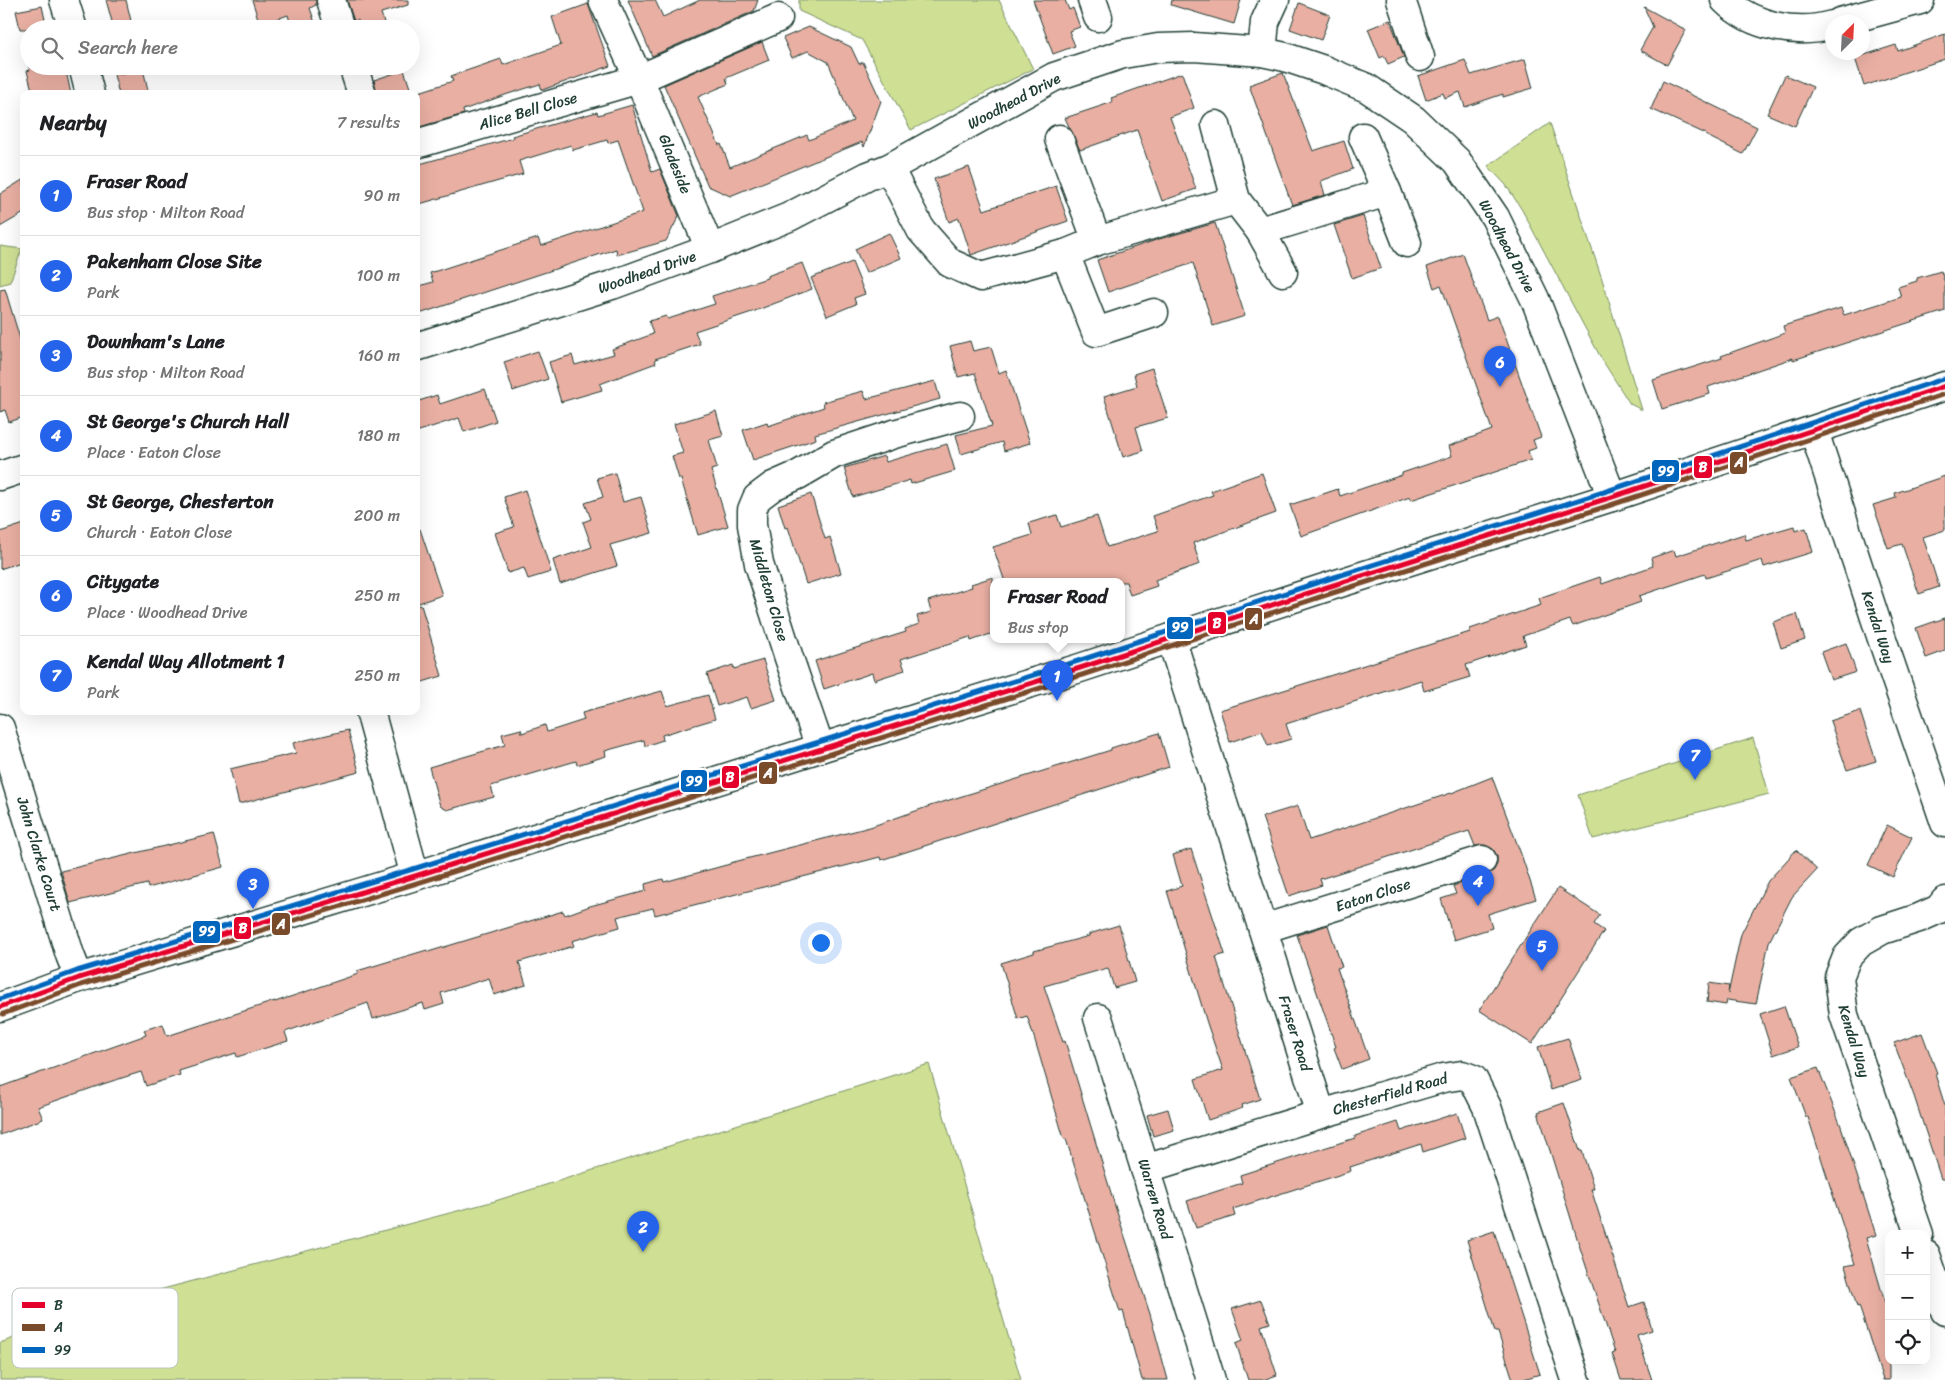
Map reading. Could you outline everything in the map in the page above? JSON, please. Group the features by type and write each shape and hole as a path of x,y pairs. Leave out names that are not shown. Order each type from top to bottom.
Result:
{"street":[{"path":"64,0 70,20"},
{"path":"331,0 337,20"},
{"name":"Gladeside","path":"603,0 639,78 710,249"},
{"path":"1262,52 1265,22 1275,0"},
{"path":"1401,0 1422,28 1420,57"},
{"path":"1725,0 1754,19 1773,26 1815,30 1825,27"},
{"path":"1865,15 1920,0"},
{"path":"639,78 778,18"},
{"name":"Woodhead Drive","path":"420,346 612,285 710,249 789,217 868,176 889,168 1054,77 1123,54 1158,48 1194,46 1262,52 1285,57 1324,70 1367,88 1413,119 1457,161 1495,217 1535,299 1612,497"},
{"path":"85,75 89,90"},
{"path":"356,75 361,90"},
{"name":"Alice Bell Close","path":"420,143 639,78"},
{"path":"1216,125 1236,200 1260,231 1283,272"},
{"path":"1364,137 1407,243"},
{"path":"1059,139 1097,241"},
{"path":"889,168 921,230 950,263 981,277 1065,254 1097,241 1236,200"},
{"path":"1260,231 1387,192"},
{"path":"1065,254 1096,332 1154,313"},
{"path":"0,1007 79,978 415,876 1080,668 1612,497 1945,386"},
{"name":"Middleton Close","path":"820,748 759,564 752,525 752,510 757,498 773,486 798,475 834,454 894,434 960,416"},
{"name":"Kendal Way","path":"1814,431 1945,823"},
{"path":"0,476 20,469"},
{"name":"Fraser Road","path":"1171,638 1321,1114"},
{"path":"371,715 415,876"},
{"name":"John Clarke Court","path":"0,728 79,978"},
{"name":"Eaton Close","path":"1263,929 1482,860"},
{"name":"Kendal Way","path":"1918,1230 1844,1015 1839,976 1847,957 1861,942 1882,930 1919,918 1939,909 1945,902"},
{"name":"Warren Road","path":"1098,1018 1212,1380"},
{"name":"Chesterfield Road","path":"1146,1169 1443,1078 1462,1075 1473,1079 1487,1107 1576,1380"},
{"path":"1930,1267 1945,1311"}],"green space":[{"path":"799,0 999,0 1033,69 911,130 862,40 799,11"},
{"path":"1550,123 1602,279 1642,410 1630,404 1601,358 1522,210 1506,185 1488,166"},
{"path":"0,246 20,249 20,254 10,282 0,285"},
{"path":"1753,738 1769,794 1593,839 1578,795"},
{"path":"929,1064 1021,1380 0,1380 0,1343 12,1339 12,1368 178,1368 178,1288 167,1288 495,1201"}],"building":[{"path":"106,0 126,0 131,20 112,20"},
{"path":"252,0 316,0 316,5 310,8 314,20 289,20 288,15 274,20 258,20"},
{"path":"347,0 408,0 408,5 381,13 383,20 354,20"},
{"path":"628,0 655,0 663,17 700,0 758,0 754,11 652,56"},
{"path":"1033,0 1065,0 1069,10 1073,8 1080,27 1069,31 1075,46 1053,54"},
{"path":"1172,0 1241,0 1234,24 1171,5"},
{"path":"1299,3 1330,15 1321,40 1290,29"},
{"path":"588,4 610,66 542,90 540,84 508,94 463,110 464,114 420,127 420,92 453,81 451,76 501,59 503,65 561,45 552,17"},
{"path":"42,6 45,20 20,20 20,29 16,11"},
{"path":"1644,7 1686,30 1667,65 1640,50 1653,27"},
{"path":"1390,20 1404,57 1388,64 1384,56 1380,58 1368,29"},
{"path":"809,27 851,47 859,64 863,62 881,101 864,147 862,142 730,196 708,186 664,85 762,42 769,60 726,78 728,84 698,97 719,145 721,144 730,167 807,135 809,140 853,121 828,62 808,51 792,58 783,38"},
{"path":"1945,34 1945,59 1864,86 1856,60 1870,60 1870,53 1896,45 1898,51"},
{"path":"1525,59 1533,88 1503,97 1503,94 1465,107 1460,92 1445,98 1443,93 1426,100 1418,76 1465,60 1471,75"},
{"path":"1182,73 1194,108 1170,117 1196,189 1162,201 1137,130 1080,150 1065,118 1113,102 1111,98"},
{"path":"1283,73 1313,151 1344,141 1353,169 1321,181 1325,195 1292,205 1249,85"},
{"path":"28,75 67,75 70,90 32,90"},
{"path":"114,75 144,75 148,90 118,90"},
{"path":"389,75 406,75 411,90 376,90 374,80"},
{"path":"1785,75 1813,87 1795,126 1767,114"},
{"path":"1663,81 1757,127 1743,154 1706,134 1651,109"},
{"path":"632,105 652,172 660,169 679,216 666,241 617,255 616,249 420,314 420,286 433,282 430,273 538,238 541,246 643,212 618,140 608,143 607,140 573,150 571,145 519,161 523,174 420,204 420,164 513,138 512,136 564,121 597,112 598,115"},
{"path":"969,167 984,210 1056,186 1068,221 971,255 959,218 949,222 934,179"},
{"path":"20,182 20,215 0,227 0,194"},
{"path":"1363,216 1381,268 1352,278 1334,225"},
{"path":"1215,223 1245,316 1213,326 1193,263 1108,292 1097,260"},
{"path":"889,233 901,258 866,273 855,249"},
{"path":"1463,254 1487,320 1498,316 1541,437 1533,440 1536,448 1528,451 1531,460 1411,500 1410,497 1301,536 1290,505 1338,489 1340,496 1402,475 1402,473 1452,456 1449,446 1492,430 1441,285 1434,288 1427,267"},
{"path":"852,262 865,294 854,298 856,304 827,316 811,278"},
{"path":"802,263 812,289 695,331 700,344 655,359 656,363 600,384 602,390 561,402 549,362 572,355 575,365 614,354 612,349 653,334 649,321 666,316 668,319 715,304 712,296 767,278 767,276"},
{"path":"1941,271 1945,283 1945,311 1793,360 1793,358 1708,387 1710,394 1662,409 1653,380 1722,358 1721,356 1785,333 1783,326 1841,308 1844,315 1901,297 1898,287 1917,281 1917,278"},
{"path":"5,289 20,339 20,418 9,422 5,410 0,412 0,290"},
{"path":"970,341 973,351 991,347 999,373 1006,370 1030,443 1004,451 1002,442 961,454 956,435 992,426 975,373 958,377 950,346"},
{"path":"538,351 548,379 513,391 504,362"},
{"path":"1152,368 1168,418 1136,427 1143,451 1123,457 1104,396 1137,386 1134,374"},
{"path":"935,381 940,399 815,434 816,439 753,460 743,430 767,422 768,426 824,407 823,402 863,391 866,399"},
{"path":"485,389 496,421 464,432 459,418 420,431 420,401 437,395 440,404"},
{"path":"716,411 723,436 709,440 717,468 711,470 728,526 698,535 672,456 683,453 674,424"},
{"path":"947,444 955,471 911,484 910,480 853,497 844,468 884,456 886,462"},
{"path":"615,473 623,502 641,497 652,533 610,545 617,566 560,584 553,560 592,547 583,522 591,519 585,503 603,497 597,478"},
{"path":"1262,473 1276,513 1193,543 1200,564 1155,580 1157,586 1130,595 1125,578 1004,578 993,547 1032,535 1029,523 1057,515 1061,527 1097,516 1107,547 1158,531 1153,516 1213,495 1211,491"},
{"path":"1945,476 1945,530 1923,537 1939,587 1919,594 1902,544 1888,548 1873,505 1896,498 1895,493"},
{"path":"525,490 551,572 528,579 524,568 508,573 495,533 514,527 504,497"},
{"path":"811,494 825,539 830,537 841,573 806,584 788,527 785,528 778,505"},
{"path":"20,525 20,562 0,569 0,532"},
{"path":"1794,526 1795,531 1806,528 1813,552 1764,567 1762,560 1706,578 1705,574 1639,596 1641,602 1573,626 1570,620 1523,636 1526,645 1466,665 1470,677 1424,691 1421,680 1286,724 1291,739 1268,746 1262,731 1230,742 1220,710 1470,632 1470,629 1541,605 1539,598 1600,577 1602,584 1653,566 1651,558 1674,550 1676,556 1744,534 1746,540"},
{"path":"420,529 442,595 420,603"},
{"path":"993,577 990,578 990,634 971,641 970,637 901,659 905,670 874,680 872,673 824,689 815,661 906,632 905,629 919,624 917,616 931,612 928,601 972,587 971,584"},
{"path":"420,605 442,676 420,683"},
{"path":"1797,614 1805,640 1781,648 1773,622"},
{"path":"1945,618 1945,651 1926,658 1916,628"},
{"path":"1846,643 1856,672 1831,680 1821,652"},
{"path":"763,660 776,700 751,708 747,697 717,706 707,674 733,665 734,669"},
{"path":"662,691 667,706 708,695 715,719 662,735 663,740 645,746 644,740 605,751 606,756 577,765 576,761 491,786 494,797 447,810 440,806 429,767 505,745 502,734 521,729 522,733 545,725 547,732 584,720 582,713"},
{"path":"1860,711 1876,761 1847,770 1830,721"},
{"path":"348,730 359,772 239,804 230,769 296,753 293,743"},
{"path":"1159,733 1169,767 881,860 880,857 655,915 653,908 617,917 620,927 572,941 574,946 519,962 526,985 494,995 489,978 441,993 444,1004 425,1010 423,1003 373,1019 368,1003 285,1032 288,1041 237,1057 236,1053 179,1071 180,1075 146,1086 141,1072 38,1107 43,1119 0,1135 0,1087 146,1035 144,1030 163,1024 167,1036 358,974 357,971 427,950 428,952 563,911 565,915 590,906 646,891 645,884 663,879 664,882 870,827"},
{"path":"1492,777 1536,899 1488,914 1492,928 1454,940 1441,899 1456,894 1453,886 1487,875 1494,870 1497,864 1497,856 1493,849 1485,845 1475,846 1469,831 1320,879 1322,885 1289,896 1262,817 1298,806 1309,840 1454,792"},
{"path":"1887,825 1912,837 1893,877 1868,865"},
{"path":"214,834 223,867 148,888 147,884 70,903 61,871"},
{"path":"1191,849 1225,954 1216,957 1260,1099 1242,1105 1243,1108 1208,1120 1195,1079 1223,1070 1167,891 1182,886 1173,855"},
{"path":"1796,850 1817,870 1792,897 1769,942 1756,1004 1727,1000 1726,1005 1707,1002 1709,983 1729,986 1728,994 1741,934 1768,881"},
{"path":"1558,888 1600,915 1594,924 1604,931 1532,1044 1479,1010"},
{"path":"1119,925 1135,982 1114,988 1108,968 1044,986 1063,1042 1065,1041 1150,1314 1168,1380 1142,1380 1123,1311 1120,1312 1066,1139 1064,1139 1027,1016 1018,1019 1001,963"},
{"path":"1328,925 1342,967 1337,968 1369,1059 1342,1069 1297,935"},
{"path":"1784,1006 1798,1047 1773,1055 1760,1014"},
{"path":"1922,1033 1937,1073 1935,1074 1945,1106 1945,1179 1941,1179 1914,1096 1894,1043"},
{"path":"1568,1038 1582,1080 1551,1090 1538,1047"},
{"path":"1818,1068 1841,1126 1876,1235 1866,1238 1885,1302 1885,1365 1889,1365 1889,1380 1883,1380 1859,1306 1857,1307 1845,1266 1855,1264 1808,1117 1806,1117 1791,1077"},
{"path":"1564,1103 1580,1151 1582,1151 1594,1189 1591,1189 1629,1307 1644,1302 1652,1330 1637,1335 1652,1380 1621,1380 1612,1353 1615,1352 1581,1251 1538,1112"},
{"path":"1168,1109 1174,1130 1153,1136 1147,1115"},
{"path":"1457,1113 1465,1138 1423,1152 1421,1144 1350,1167 1351,1171 1233,1209 1235,1216 1196,1228 1187,1201 1242,1183 1240,1175 1398,1122 1401,1131"},
{"path":"1494,1231 1540,1374 1521,1380 1513,1380 1498,1332 1495,1332 1467,1240"},
{"path":"1261,1300 1270,1323 1261,1326 1277,1375 1263,1380 1248,1380 1236,1343 1243,1340 1232,1309"}],"transit line":[{"name":"99","path":"0,999 77,971 413,869 1078,661 1610,490 1943,379"},
{"name":"B","path":"0,1007 79,978 415,876 1080,668 1612,497 1945,386"},
{"name":"A","path":"3,1014 81,985 417,883 1082,675 1614,504 1945,394"}],"place":[{"name":"Citygate","path":"1500,387"},
{"name":"Fraser Road","path":"1057,701"},
{"name":"Kendal Way Allotment 1","path":"1695,780"},
{"name":"St George's Church Hall","path":"1478,906"},
{"name":"Downham's Lane","path":"253,909"},
{"name":"St George, Chesterton","path":"1542,971"},
{"name":"Pakenham Close Site","path":"643,1252"}]}
